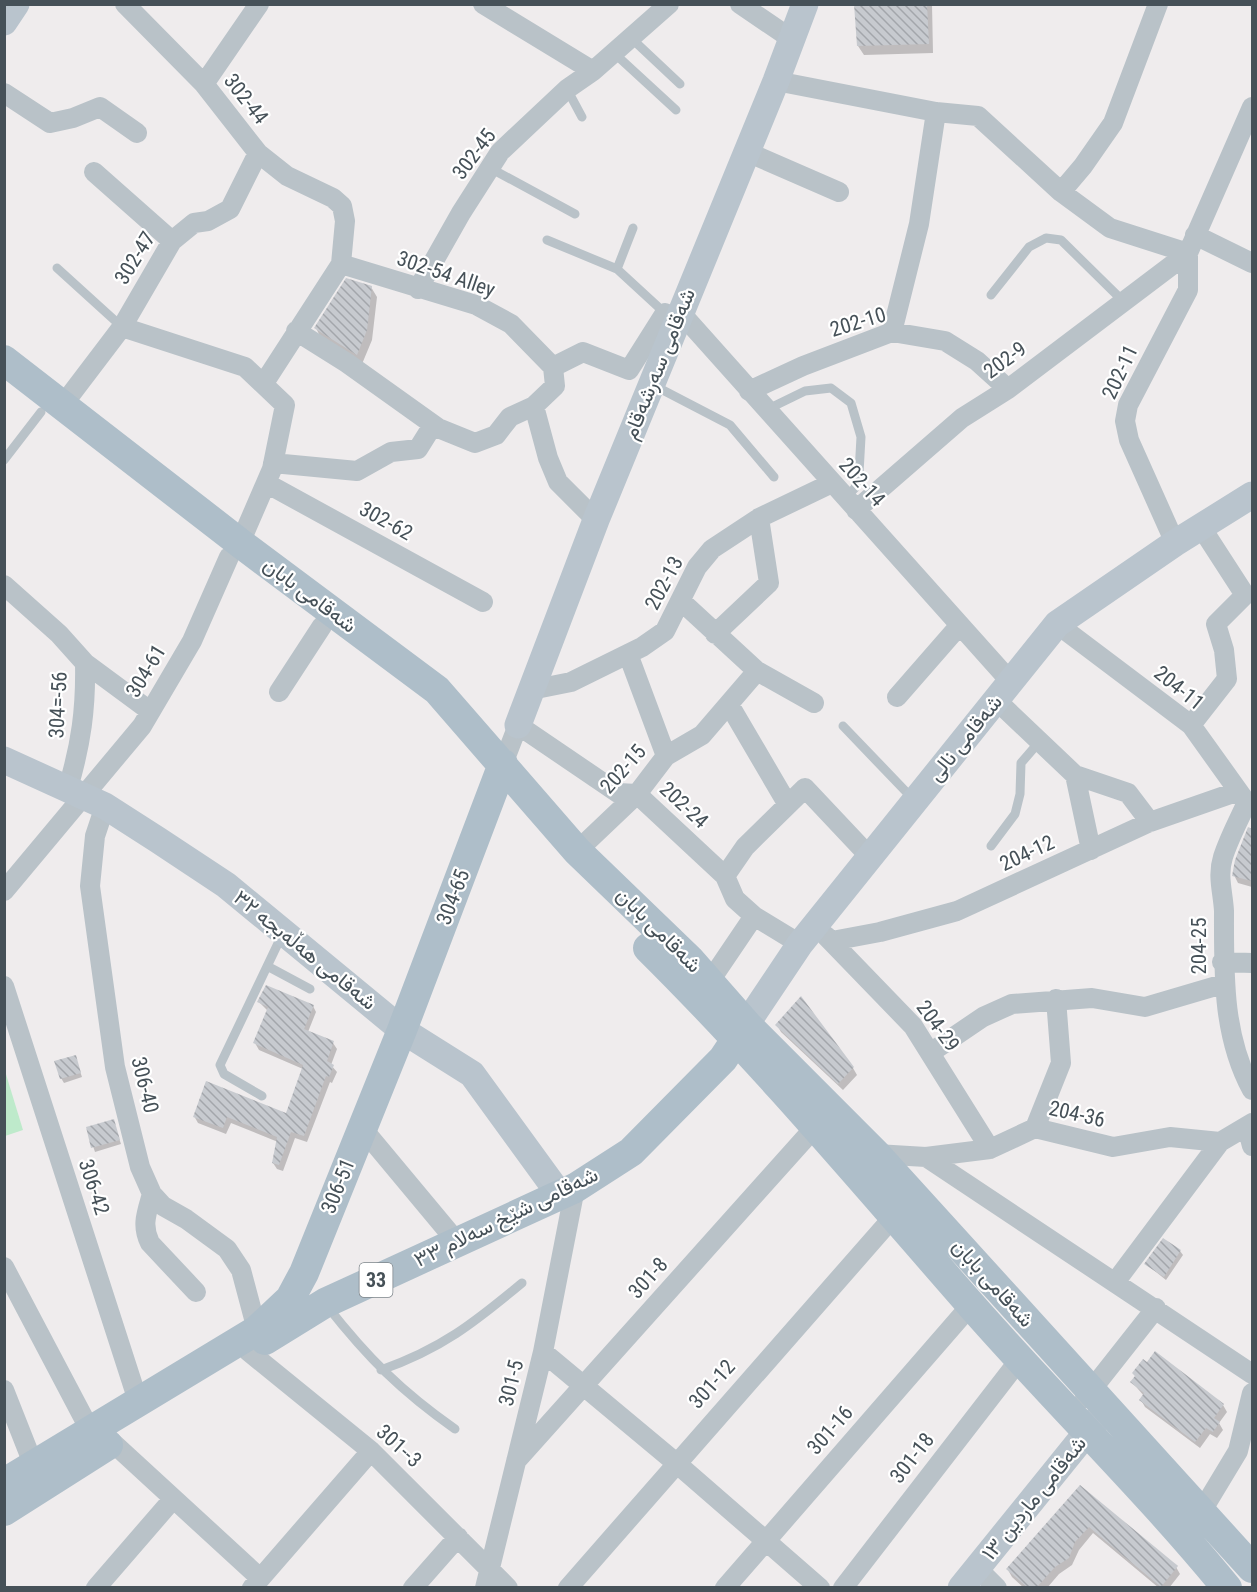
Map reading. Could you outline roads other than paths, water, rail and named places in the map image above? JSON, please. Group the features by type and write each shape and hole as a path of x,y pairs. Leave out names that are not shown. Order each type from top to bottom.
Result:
{"main road":[{"path":"4,353 49,402"},
{"name":"شەقامی بابان","path":"4,360 49,402 240,539 437,690 500,773 710,981 741,1033 876,1154 1089,1410 1200,1514 1252,1568"},
{"path":"4,383 49,402"},
{"path":"240,539 321,626 428,702 477,754 500,773 556,856 675,975 741,1033 816,1126 1020,1359 1089,1410 1175,1524 1227,1587"},
{"name":"304-65","path":"402,1030 500,773"},
{"name":"306-51","path":"252,1340 290,1299 309,1262 402,1030"},
{"name":"شەقامی شێخ سەلام ٣٣","path":"4,1511 102,1437 252,1340 337,1298 567,1192 631,1152 716,1067 741,1033"},
{"path":"309,1262 315,1276 328,1286 337,1298"},
{"name":"شەقامی شێخ سەلام ٣٣","path":"4,1483 34,1466 102,1437 138,1401 184,1384"}],"street":[{"path":"4,22 16,4"},
{"name":"302-44","path":"125,4 204,84 258,153 287,176 333,198 342,206 345,221 340,264"},
{"path":"204,84 259,4"},
{"path":"483,4 593,71"},
{"name":"302-45","path":"418,289 500,152 567,89 593,71 669,4"},
{"path":"740,4 793,40"},
{"name":"شەقامی سەرشەقام","path":"518,725 596,520 651,384 674,316 747,152 793,40 805,4"},
{"path":"1061,192 1083,166 1113,123 1158,4"},
{"path":"776,81 936,112 978,116 1061,192 1110,228 1192,244 1252,263"},
{"path":"4,93 50,123 74,118 100,107 137,133"},
{"path":"1192,244 1252,107"},
{"path":"892,332 919,224 936,112"},
{"path":"747,152 839,192"},
{"name":"302-47","path":"49,402 122,327 172,241 194,223 207,220 230,209 258,153"},
{"path":"94,172 172,241"},
{"name":"202-9","path":"850,504 962,418 1008,389 1124,302 1192,244"},
{"name":"202-11","path":"1175,543 1129,440 1125,421 1128,405 1188,290 1192,244"},
{"path":"122,327 245,367 264,383 340,264"},
{"name":"302-54 Alley","path":"340,264 476,305 511,324 553,367"},
{"path":"296,331 347,363 433,425 475,443 496,435 510,417 534,406 555,386 553,367 583,352 629,370 674,316"},
{"name":"202-14","path":"674,316 749,391 959,626 1040,741 1075,775"},
{"name":"202-10","path":"749,391 804,366 892,332 945,341 977,361 1008,389"},
{"name":"304-61","path":"4,891 85,797 142,726 192,641 266,483 273,463 285,405 264,383"},
{"path":"534,406 548,458 558,483 596,520"},
{"path":"273,463 357,471 391,452 418,449 433,425"},
{"name":"302-62","path":"266,483 483,602"},
{"name":"202-13","path":"531,690 571,682 628,654 665,631 698,567 712,549 759,518 832,483"},
{"name":"شەقامی نالی","path":"741,1033 815,937 870,857 1057,624 1175,543 1252,495"},
{"path":"715,634 770,583 759,518"},
{"path":"1191,725 1227,679 1224,650 1216,624 1245,595 1201,527"},
{"name":"304=-56","path":"4,585 58,634 85,663 86,696 81,746 85,797"},
{"path":"681,601 757,671 814,703"},
{"name":"204-11","path":"1057,624 1191,725 1245,800"},
{"path":"279,692 321,626"},
{"path":"897,697 959,626"},
{"path":"628,654 666,756"},
{"path":"85,663 150,711"},
{"name":"202-15","path":"577,850 637,794 666,756 702,735 730,706 757,671"},
{"path":"730,706 788,805"},
{"path":"500,773 518,725"},
{"name":"202-24","path":"518,725 618,794 637,794 725,876 735,899 754,916 815,937"},
{"name":"شەقامی هەڵەبجە ٣٢","path":"4,760 85,797 226,885 402,1030 472,1074 567,1192"},
{"path":"1075,775 1128,793 1150,822"},
{"path":"1075,775 1091,850"},
{"path":"725,876 745,847 805,788 870,857"},
{"name":"306-40","path":"85,797 95,836 90,886 115,1067 140,1167 152,1194 163,1206 186,1219 227,1249 241,1270 252,1340"},
{"name":"204-12","path":"815,937 880,932 957,911 1150,822 1245,800"},
{"name":"204-25","path":"1245,800 1222,857 1219,883 1224,908 1223,984 1240,1067 1252,1090"},
{"path":"710,981 754,916"},
{"name":"204-29","path":"815,937 913,1026 990,1149"},
{"path":"1222,962 1252,963"},
{"path":"930,1053 982,1017 1012,1004 1092,998 1145,1007 1223,984"},
{"name":"306-42","path":"4,986 138,1401"},
{"path":"1035,1128 1061,1063 1056,999"},
{"name":"301-8","path":"516,1461 816,1126"},
{"path":"362,1128 457,1242"},
{"name":"204-36","path":"876,1154 926,1157 990,1149 1035,1128 1113,1147 1170,1137 1220,1142"},
{"path":"1116,1281 1220,1142 1251,1132"},
{"path":"926,1157 1116,1281 1252,1374"},
{"name":"301-5","path":"487,1579 543,1352 567,1192"},
{"path":"152,1194 144,1224 145,1233 150,1243 196,1292"},
{"name":"301-12","path":"568,1587 675,1462 895,1215"},
{"path":"4,1267 102,1437 173,1499 256,1583 371,1451"},
{"name":"301-16","path":"725,1587 971,1305"},
{"path":"1089,1410 1156,1308"},
{"name":"301--3","path":"252,1340 371,1451 458,1537 487,1579 508,1587"},
{"path":"543,1352 820,1587"},
{"name":"301-18","path":"843,1587 1020,1359"},
{"path":"4,1390 34,1466"},
{"path":"1200,1514 1238,1451 1252,1392"},
{"name":"شەقامی ماردین ١٣","path":"969,1578 1089,1410"},
{"path":"96,1587 173,1499"},
{"path":"413,1587 458,1537"},
{"path":"969,1578 997,1587"}],"lane":[{"path":"630,37 680,84"},
{"path":"614,53 676,110"},
{"path":"567,89 582,117"},
{"path":"490,168 575,214"},
{"path":"616,269 633,228"},
{"path":"991,295 1029,247 1046,238 1061,240 1124,302"},
{"path":"548,240 616,269 674,316"},
{"path":"57,268 122,327"},
{"path":"651,384 730,425 774,477"},
{"path":"766,410 805,391 831,388 851,403 861,437 859,472 850,504"},
{"path":"4,460 49,402"},
{"path":"843,726 915,801"},
{"path":"991,846 1016,814 1020,794 1021,763 1040,741"},
{"path":"262,1096 224,1074 220,1065 244,1011 269,967 283,932"},
{"path":"269,967 310,989"},
{"path":"381,1370 420,1356 470,1326 522,1283"},
{"path":"337,1298 358,1347 410,1397 455,1429"}]}
